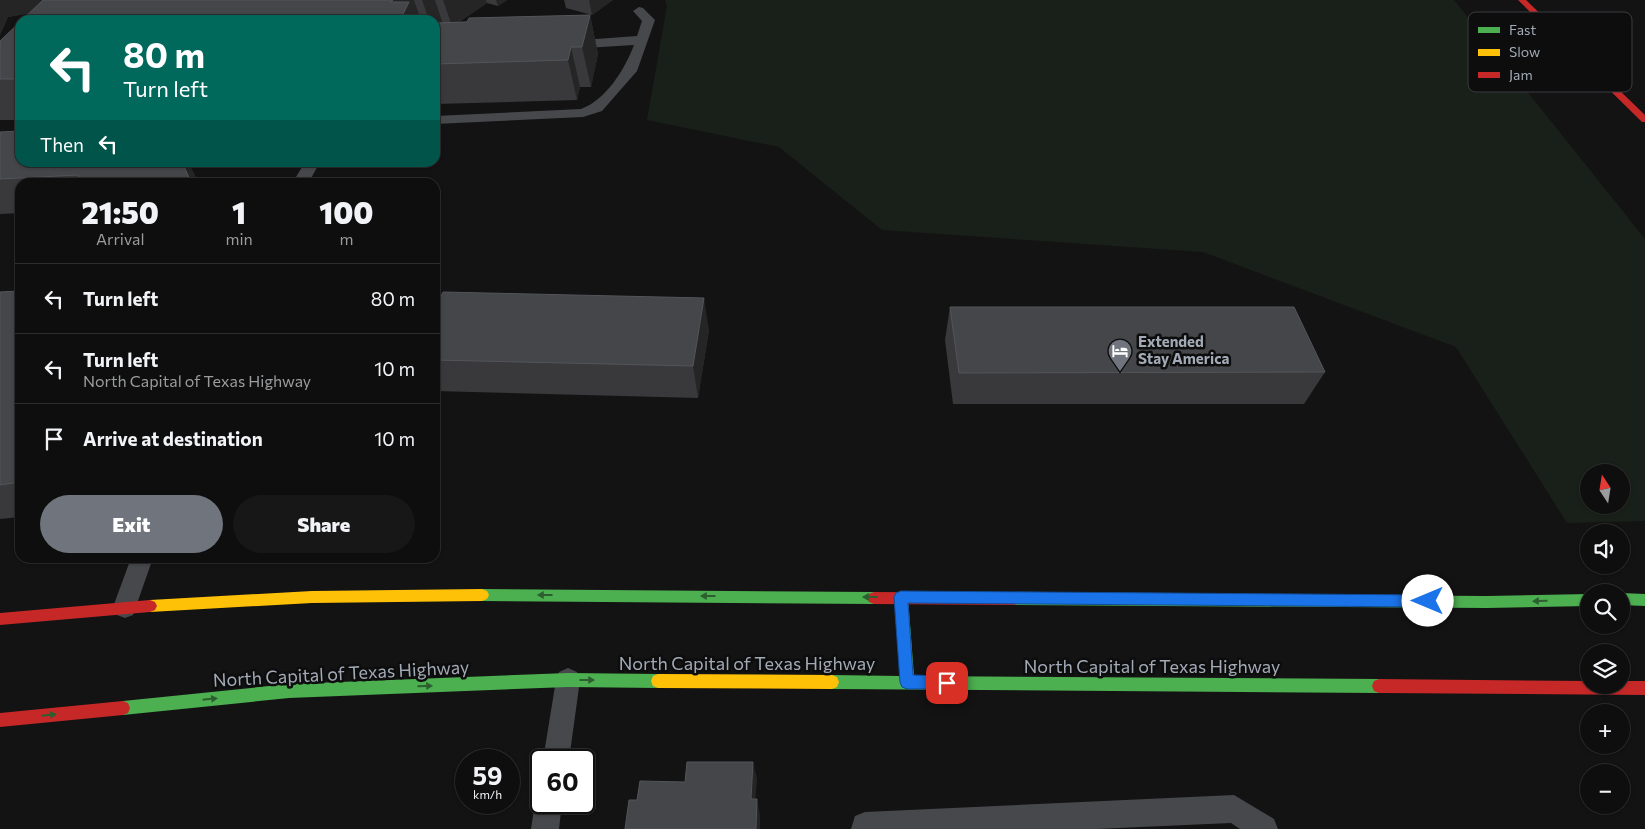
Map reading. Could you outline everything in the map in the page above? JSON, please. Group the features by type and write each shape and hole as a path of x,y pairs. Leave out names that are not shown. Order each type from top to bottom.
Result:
{"main road":[{"path":"1522,0 1534,12"},
{"path":"1616,92 1645,120"},
{"path":"0,620 125,607 312,598 521,595 1477,602 1580,600"},
{"path":"901,597 907,682"},
{"path":"1630,600 1645,600"},
{"name":"North Capital of Texas Highway","path":"0,720 289,691 568,680 1645,688"}],"lane":[{"path":"440,120 583,113 597,108 632,68 649,20 639,10"},
{"path":"556,46 642,40"},
{"path":"303,178 310,167"},
{"path":"125,607 140,563"},
{"path":"558,749 568,680"},
{"path":"865,829 865,826 1234,809 1264,829"},
{"path":"544,829 547,814"}],"shaded area":[{"path":"665,0 1454,0 1468,18 1468,92 1528,92 1645,239 1645,521 1567,523 1456,347 1203,252 882,230 779,147 647,120 667,6"}],"building":[{"path":"43,0 393,0 390,2 409,2 402,15 27,15"},
{"path":"590,15 582,47 571,47 568,60 440,64 440,23 467,22 469,18"},
{"path":"15,27 15,79 0,79 0,41"},
{"path":"15,131 15,167 184,167 189,178 79,178 78,175 0,179 0,132"},
{"path":"15,291 15,483 0,485 0,292"},
{"path":"443,292 704,298 693,366 440,360 440,298"},
{"path":"950,307 1294,307 1325,372 959,373"},
{"path":"687,762 753,762 751,799 757,799 756,829 625,829 629,800 637,800 640,781 685,782"}],"traffic: fast":[{"path":"482,595 874,598"},
{"path":"901,597 907,682"},
{"path":"1014,599 1487,602 1580,600"},
{"path":"1630,599 1645,600"},
{"path":"123,708 289,691 568,680 658,681"},
{"path":"832,682 1379,686"}],"traffic: slow":[{"path":"150,606 312,597 482,595"},
{"path":"658,681 832,682"}],"traffic: jam":[{"path":"1522,0 1534,12"},
{"path":"1616,92 1645,120"},
{"path":"874,598 1014,599"},
{"path":"0,619 150,606"},
{"path":"1379,686 1645,688"},
{"path":"0,720 123,708"}],"place":[{"name":"Extended Stay America","path":"1120,372"}],"route":[{"path":"947,683 907,682 901,597 1428,601"}]}
